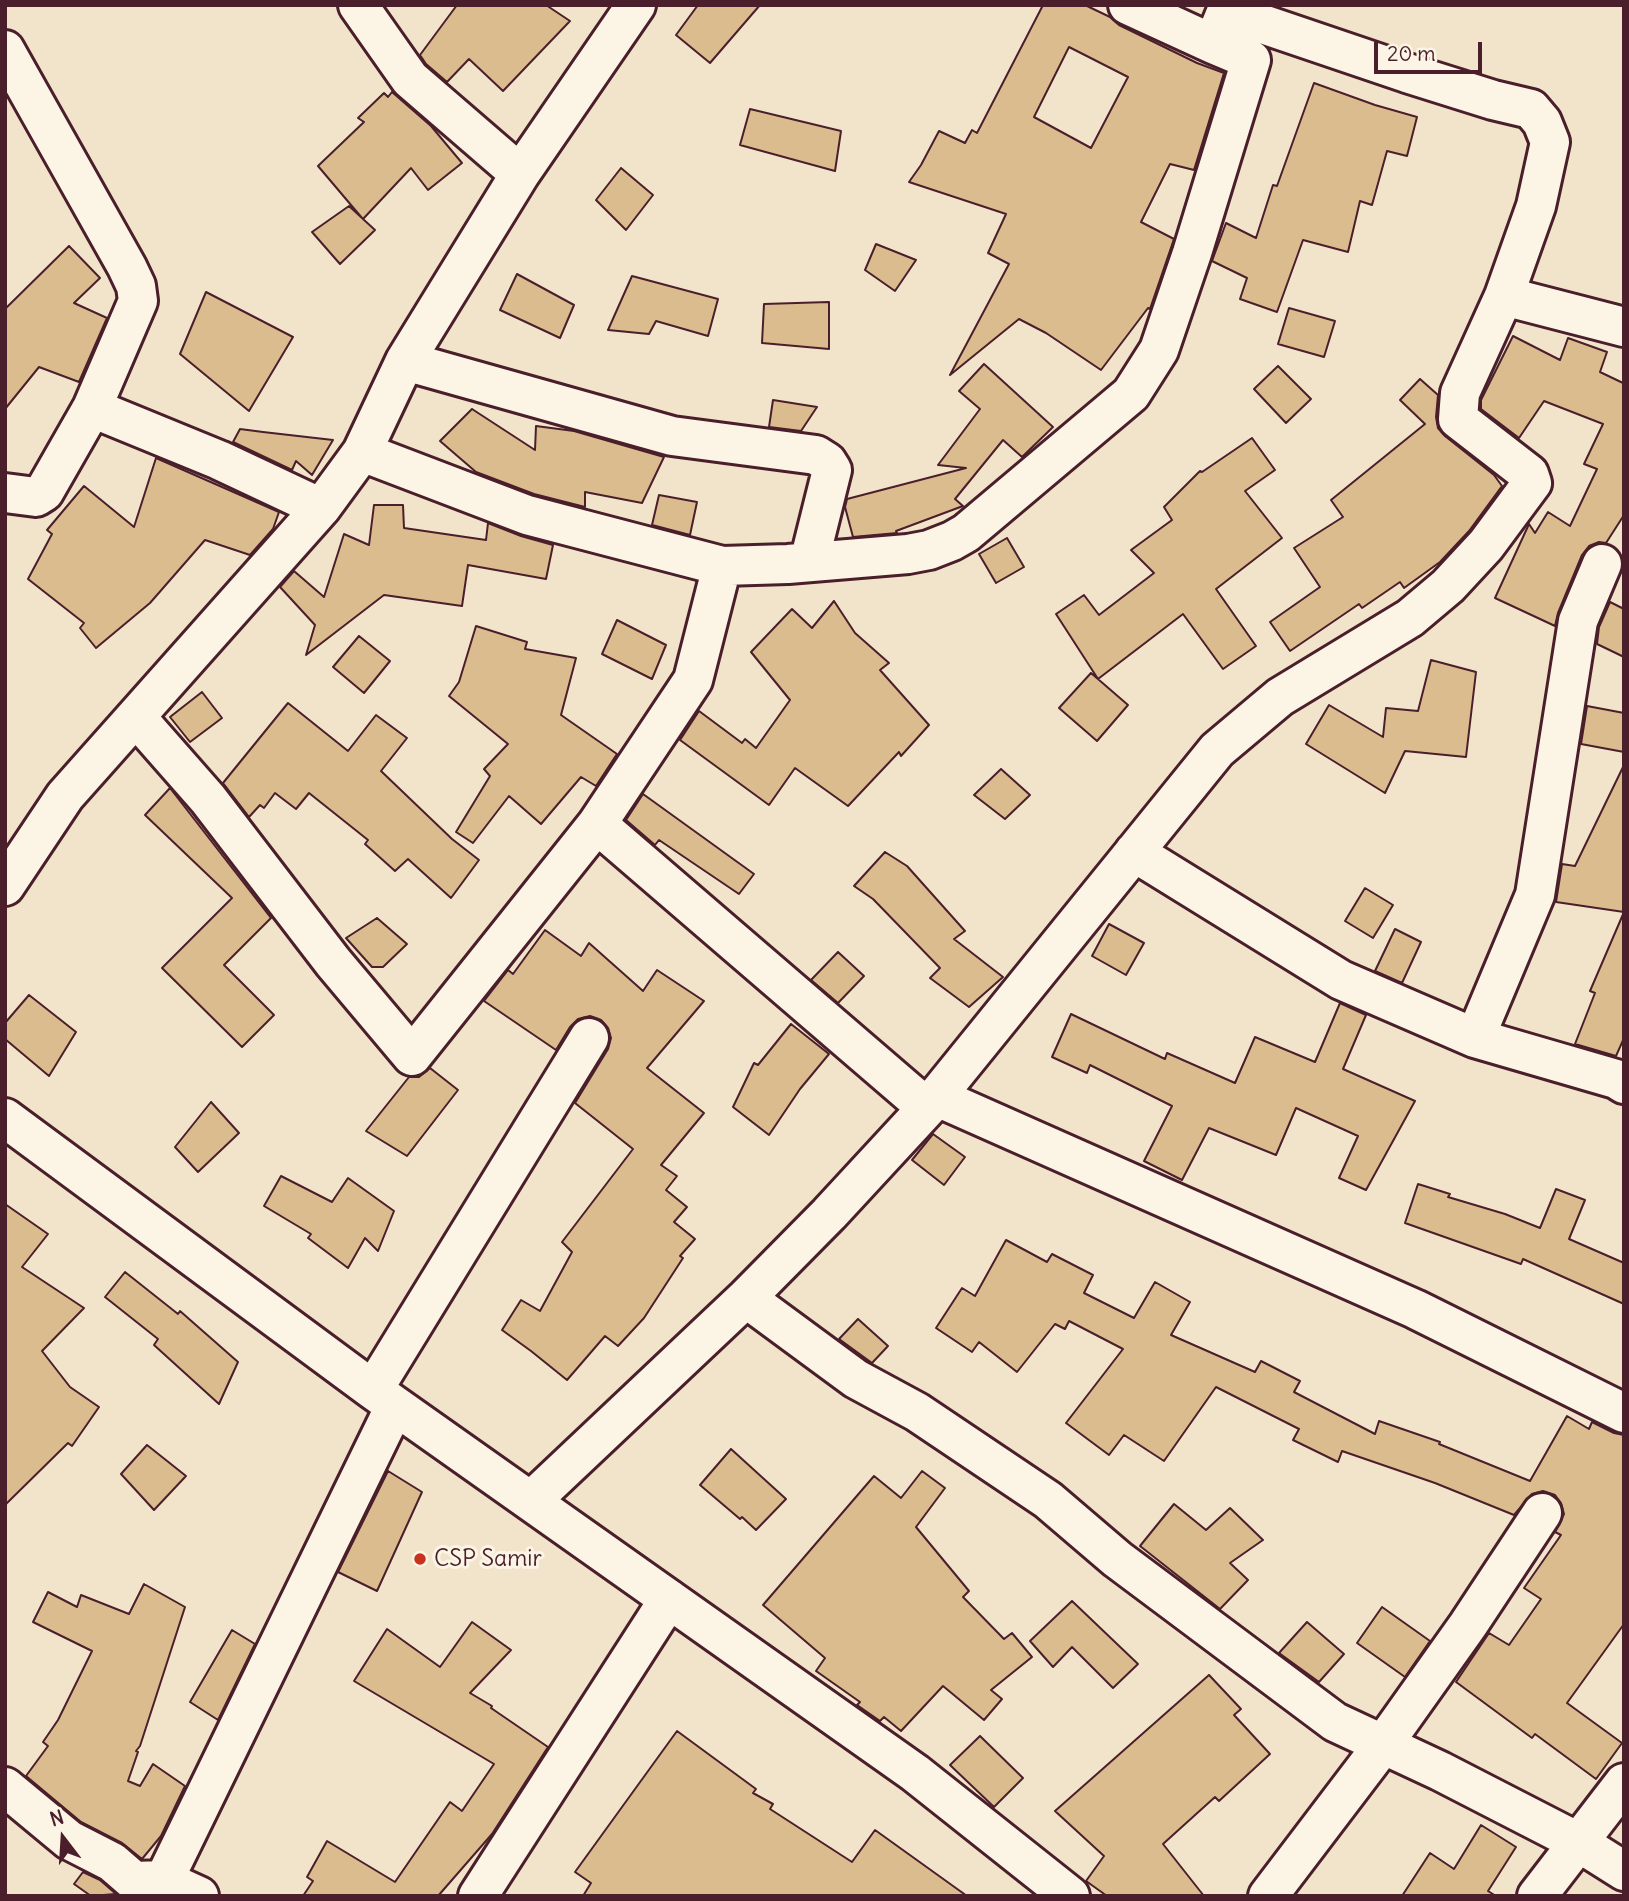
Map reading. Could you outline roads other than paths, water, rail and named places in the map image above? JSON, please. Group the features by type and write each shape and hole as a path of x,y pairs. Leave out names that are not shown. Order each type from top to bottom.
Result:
{"street":[{"path":"358,5 410,79 520,174"},
{"path":"5,886 65,796 321,508 362,452 405,361 520,174 636,5"},
{"path":"531,1501 746,1298 829,1214 932,1102 1217,750 1280,697 1410,618 1448,586 1486,545 1532,483 1529,474 1458,419 1461,393 1504,296 1536,205 1550,142 1542,122 1531,109 1223,20 1128,5"},
{"path":"362,452 527,515 722,566 908,554 929,550 952,541 966,533 1131,394 1159,350 1192,253 1251,60 1223,20"},
{"path":"5,50 127,267 138,301 92,408 44,492 36,497 5,493"},
{"path":"1504,296 1624,327"},
{"path":"405,361 672,436 816,455 827,462 832,470 809,562"},
{"path":"92,408 219,460 321,508"},
{"path":"1475,1038 1535,895 1578,621 1602,564"},
{"path":"135,717 208,799 334,962 412,1056 597,824 693,680 722,566"},
{"path":"597,824 932,1102 1415,1309 1624,1413"},
{"path":"1134,852 1340,980 1475,1038 1621,1074"},
{"path":"164,1880 384,1398 589,1038"},
{"path":"5,1118 384,1398 915,1773 1070,1896"},
{"path":"746,1298 856,1379 917,1412 1048,1500 1117,1559 1335,1722 1440,1771 1578,1842 1624,1871"},
{"path":"1268,1896 1382,1746 1468,1625 1542,1513"},
{"path":"478,1896 669,1599"},
{"path":"1537,1896 1624,1783"},
{"path":"5,1787 69,1840 112,1862 134,1881 164,1880 199,1896"}],"place":[{"name":"CSP Samir","path":"420,1559"}]}
